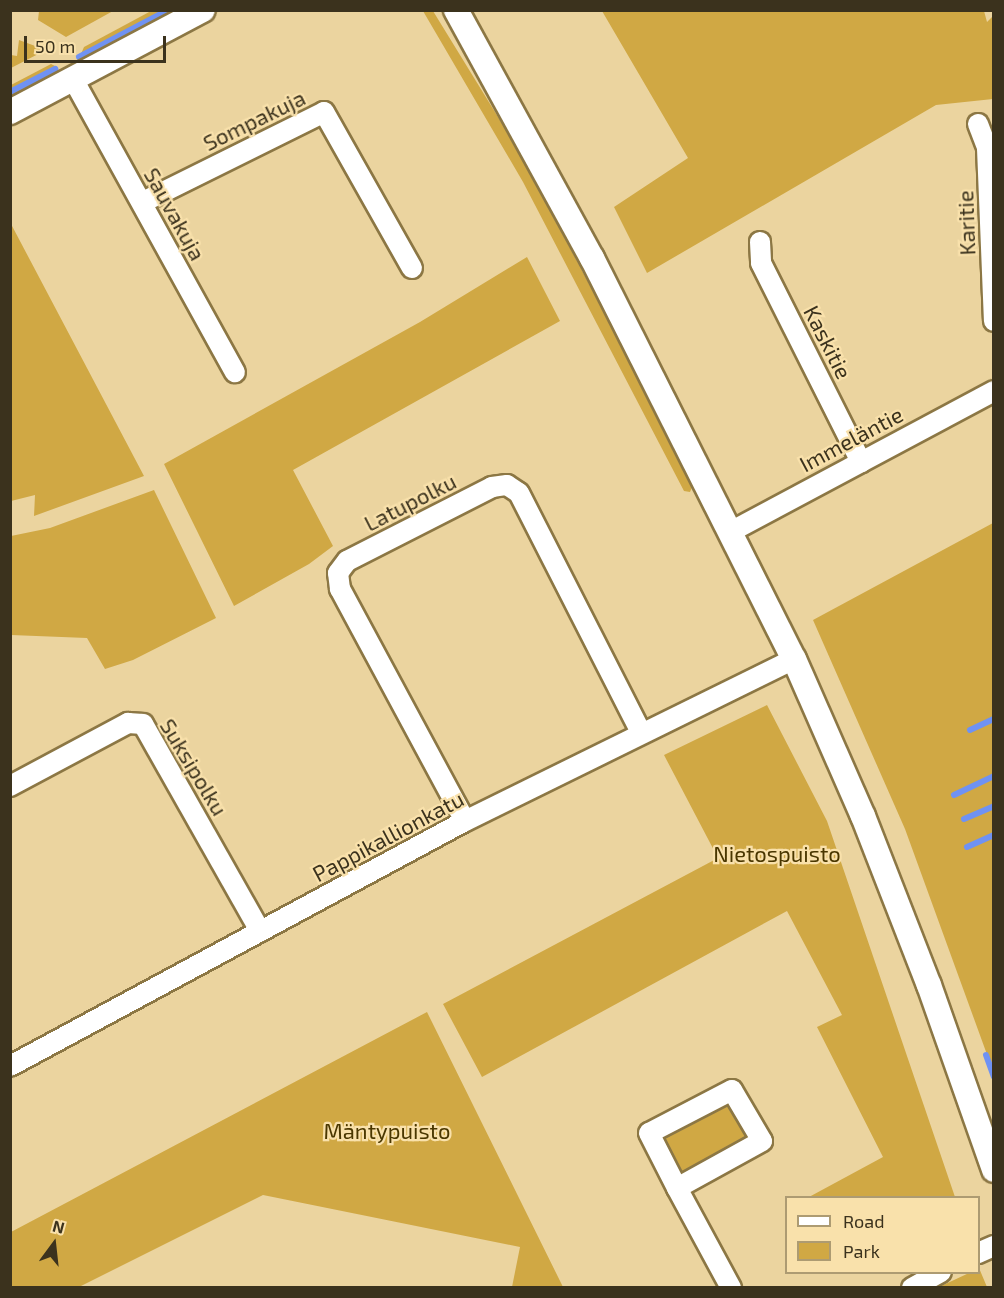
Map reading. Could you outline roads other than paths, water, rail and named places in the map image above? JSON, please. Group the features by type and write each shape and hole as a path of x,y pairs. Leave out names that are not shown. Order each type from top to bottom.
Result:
{"street":[{"path":"10,112 203,10"},
{"path":"456,10 556,189 732,531 794,659 863,816 925,974 993,1170"},
{"name":"Sauvakuja","path":"73,79 236,372"},
{"name":"Sompakuja","path":"142,202 324,112 412,268"},
{"name":"Karitie","path":"978,124 987,148 993,321"},
{"name":"Kaskitie","path":"760,242 761,263 861,462"},
{"name":"Immeläntie","path":"732,531 993,391"},
{"name":"Latupolku","path":"465,821 340,589 338,573 347,561 482,492 507,485 519,493 641,732"},
{"name":"Pappikallionkatu","path":"10,1066 465,821 641,732 794,659"},
{"name":"Suksipolku","path":"10,786 128,723 143,724 260,931"},
{"path":"677,1188 762,1141 732,1090 649,1133 677,1188 731,1287"},
{"path":"912,1287 937,1274"}],"waterway":[{"path":"79,57 168,10"},
{"path":"10,92 55,69"},
{"path":"970,730 994,719"},
{"path":"954,795 994,776"},
{"path":"964,819 994,806"},
{"path":"967,847 994,835"},
{"path":"986,1055 994,1077"}],"park label":[{"name":"Nietospuisto","path":"777,854"},
{"name":"Mäntypuisto","path":"387,1131"}]}
